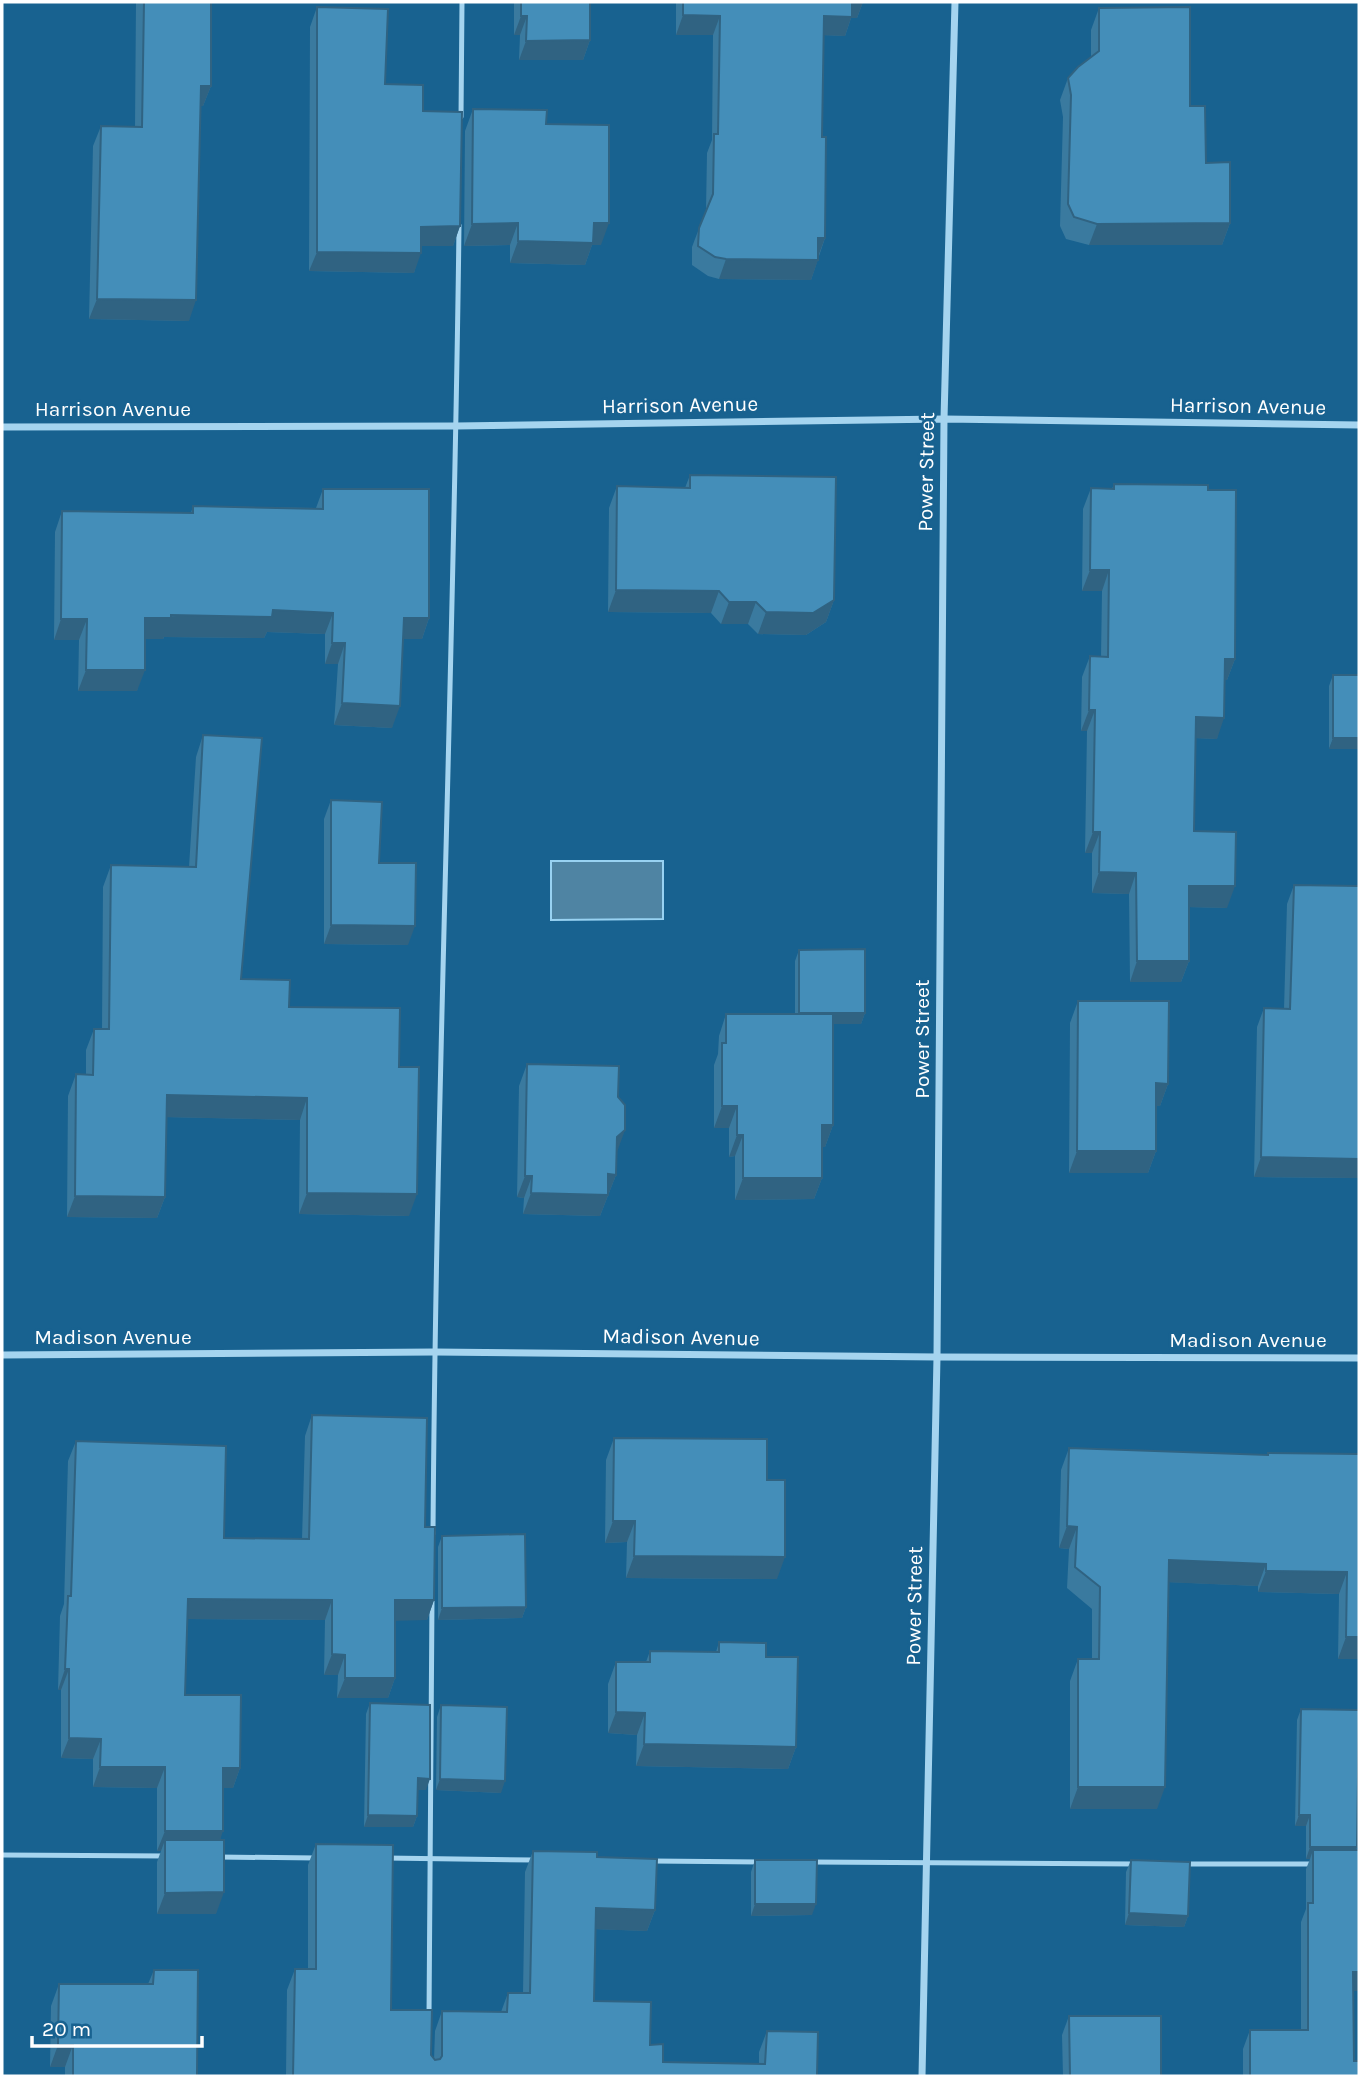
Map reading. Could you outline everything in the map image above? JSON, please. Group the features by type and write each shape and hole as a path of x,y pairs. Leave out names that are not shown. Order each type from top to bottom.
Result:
{"street":[{"name":"Power Street","path":"922,2076 937,1357 944,419 955,2"},
{"name":"Harrison Avenue","path":"2,427 456,426 944,419 1359,425"},
{"name":"Madison Avenue","path":"2,1355 435,1352 1359,1358"}],"lane":[{"path":"460,128 462,2"},
{"path":"433,1542 459,211"},
{"path":"429,2022 432,1597"},
{"path":"2,1855 170,1856"},
{"path":"211,1857 321,1858"},
{"path":"376,1858 540,1860"},
{"path":"650,1861 774,1862"},
{"path":"801,1862 1138,1864"},
{"path":"1179,1864 1318,1864"}],"water":[{"path":"551,861 663,861 663,919 551,920"}],"building":[{"path":"144,2 211,2 211,86 201,86 196,300 97,299 101,126 142,127"},
{"path":"521,2 590,2 590,40 526,41 527,16 521,16"},
{"path":"683,2 852,2 852,17 824,16 822,137 826,137 825,238 818,238 818,260 726,259 715,257 698,246 699,228 713,194 714,134 718,134 720,16 683,15"},
{"path":"317,7 388,9 385,84 423,85 423,111 462,112 460,226 421,227 421,253 317,252"},
{"path":"1190,7 1190,106 1205,106 1206,163 1230,162 1230,223 1097,224 1074,217 1068,204 1071,95 1068,78 1099,51 1099,8"},
{"path":"473,109 547,110 546,124 609,125 609,223 594,223 593,243 518,241 518,223 472,224"},
{"path":"690,475 836,477 834,600 813,613 766,612 756,602 729,602 719,591 616,590 617,486 690,488"},
{"path":"1114,484 1208,485 1208,490 1236,490 1235,659 1225,659 1224,718 1196,717 1194,831 1236,832 1235,886 1189,886 1189,961 1137,961 1136,873 1099,872 1100,832 1093,832 1095,710 1089,710 1090,656 1108,657 1109,570 1090,570 1091,488 1114,489"},
{"path":"323,489 429,489 429,618 404,618 400,706 342,703 345,643 332,643 333,613 273,610 272,617 171,615 171,618 145,618 145,670 86,670 87,619 61,619 62,511 193,513 193,506 323,509"},
{"path":"1333,675 1359,675 1359,738 1333,738"},
{"path":"203,735 262,738 241,979 290,980 289,1007 400,1008 399,1067 419,1067 417,1194 307,1193 307,1098 167,1095 165,1197 75,1196 76,1074 93,1075 94,1029 109,1029 111,865 196,867"},
{"path":"331,800 382,802 379,863 416,863 415,926 331,925"},
{"path":"1294,885 1359,886 1359,1159 1261,1157 1264,1008 1290,1009"},
{"path":"865,949 865,1013 799,1013 799,950"},
{"path":"1078,1001 1169,1001 1168,1084 1156,1083 1156,1151 1077,1151"},
{"path":"726,1014 833,1014 833,1125 822,1125 822,1178 743,1178 743,1135 737,1135 737,1106 722,1106 722,1043 726,1043"},
{"path":"527,1064 619,1066 618,1097 625,1105 625,1130 617,1137 616,1175 608,1174 608,1195 531,1193 532,1176 525,1176"},
{"path":"312,1415 427,1418 425,1527 435,1527 434,1600 395,1600 395,1678 345,1678 345,1655 332,1654 332,1600 188,1599 185,1695 241,1695 240,1768 223,1768 223,1831 165,1831 165,1767 100,1767 101,1739 69,1738 69,1669 65,1669 68,1596 71,1596 76,1441 226,1446 224,1538 309,1539"},
{"path":"614,1438 767,1439 767,1480 785,1480 785,1557 634,1556 635,1521 613,1521"},
{"path":"1069,1448 1268,1455 1359,1454 1359,1637 1346,1637 1347,1572 1266,1571 1266,1564 1169,1560 1165,1787 1078,1787 1078,1659 1099,1659 1100,1587 1075,1567 1077,1527 1067,1526"},
{"path":"525,1534 526,1607 442,1608 442,1536"},
{"path":"719,1642 766,1643 766,1657 798,1657 796,1747 644,1744 645,1713 616,1712 616,1662 650,1662 650,1651 719,1652"},
{"path":"370,1703 430,1705 430,1779 418,1778 417,1816 368,1815"},
{"path":"441,1705 507,1707 505,1781 440,1779"},
{"path":"1301,1709 1359,1710 1357,1847 1310,1847 1310,1815 1299,1815"},
{"path":"165,1840 224,1840 224,1892 165,1893"},
{"path":"316,1844 393,1845 391,2010 432,2010 431,2055 435,2060 442,2056 442,2011 507,2012 508,1993 530,1993 533,1851 597,1852 597,1857 657,1859 655,1910 596,1908 594,2001 651,2002 650,2045 663,2044 663,2062 765,2064 767,2031 818,2032 817,2076 293,2076 295,1969 316,1969"},
{"path":"1313,1850 1359,1850 1359,1972 1353,1972 1354,2061 1359,2061 1359,2076 1250,2076 1250,2030 1308,2030 1308,1903 1313,1903"},
{"path":"755,1860 817,1860 816,1904 755,1904"},
{"path":"1131,1860 1190,1862 1188,1916 1129,1913"},
{"path":"154,1970 198,1970 197,2076 73,2076 73,2045 58,2045 59,1984 153,1984"},
{"path":"1069,2016 1161,2016 1161,2076 1070,2076"}]}
